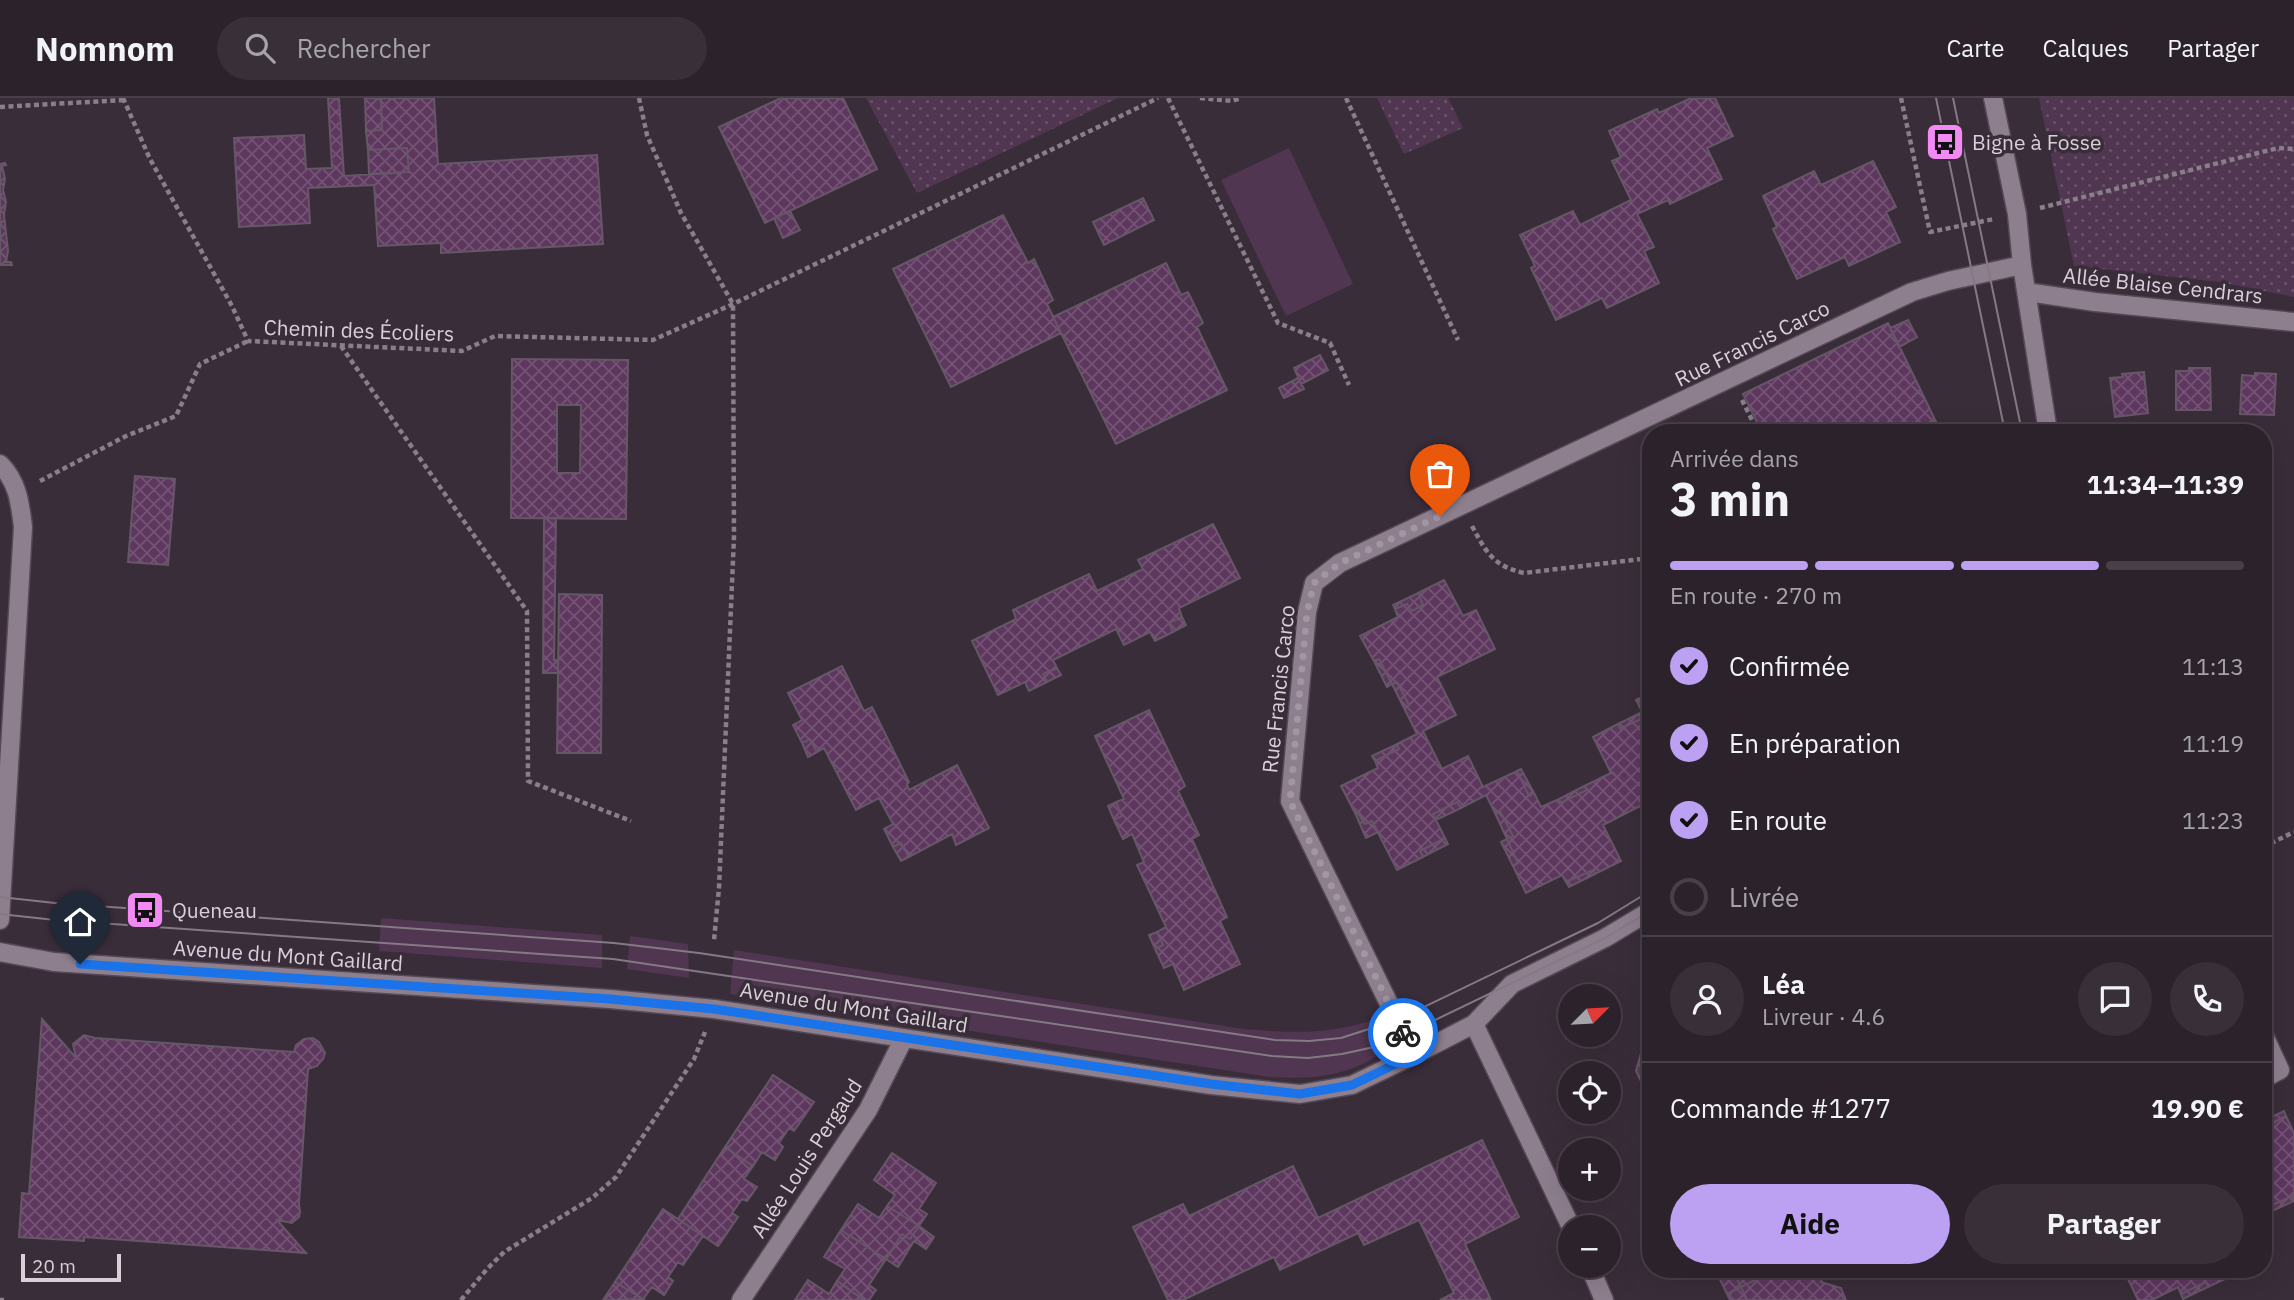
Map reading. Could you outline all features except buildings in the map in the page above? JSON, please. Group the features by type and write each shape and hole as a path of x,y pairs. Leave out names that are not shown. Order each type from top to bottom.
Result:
{"street":[{"path":"1993,98 2017,214 2022,265 2047,424"},
{"name":"Rue Francis Carco","path":"1414,1055 1290,801 1307,612 1314,583 1340,563 1912,292 1948,281 2022,265"},
{"name":"Allée Blaise Cendrars","path":"2026,292 2095,302 2294,322"},
{"path":"0,464 9,473 18,492 23,527 0,920"},
{"name":"Avenue du Mont Gaillard","path":"0,953 54,962 610,999 714,1009 1211,1084 1300,1094 1352,1085 1474,1024 1512,984 1605,938 1642,916"},
{"path":"1474,1024 1565,1215"},
{"name":"Allée Louis Pergaud","path":"741,1300 868,1110 904,1038"},
{"path":"2272,1053 2280,1070 2272,1074"},
{"path":"1595,1278 1604,1300"}],"path":[{"path":"639,98 647,135 681,213 733,304 734,537 719,888 714,940"},
{"name":"Chemin des Écoliers","path":"123,99 150,159 232,306 248,341 462,351 495,336 653,340 733,304 1158,98"},
{"path":"1168,98 1279,323 1330,343 1349,384"},
{"path":"1200,98 1241,98"},
{"path":"1346,98 1458,340"},
{"path":"1901,98 1930,232 1962,225"},
{"path":"0,107 123,99"},
{"path":"2017,214 2278,148 2294,149"},
{"path":"18,492 126,436 176,416 200,364 248,341"},
{"path":"341,345 527,611 528,781 631,821"},
{"path":"1731,377 1754,424"},
{"path":"1462,506 1484,548 1495,561 1508,569 1524,573 1642,559"},
{"path":"2272,843 2294,832"},
{"path":"461,1300 505,1252 592,1198 616,1177 694,1059 714,1009"}],"shaded area":[{"path":"866,98 1118,98 917,193"},
{"path":"1377,98 1448,98 1463,128 1404,154"},
{"path":"2039,98 2294,98 2294,297 2219,282 2074,266"},
{"path":"1289,148 1353,284 1286,316 1221,180"},
{"path":"381,918 602,935 602,968 379,951"},
{"path":"630,936 688,944 689,978 627,969"},
{"path":"734,950 1244,1029 1311,1032 1377,1019 1383,1036 1377,1056 1351,1069 1325,1076 1269,1077 730,994"}],"tram line":[{"path":"1936,98 2003,424"},
{"path":"1953,98 2020,424"},
{"path":"0,897 614,943 699,953 1275,1040 1309,1041 1341,1038 1397,1020 1598,923 1642,896"},
{"path":"0,914 613,959 1272,1056 1308,1058 1374,1047 1404,1035 1605,938 1642,916"}],"way so far":[{"path":"1403,1033 1290,801 1307,612 1314,583 1340,563 1440,516"}],"place":[{"name":"Bigne à Fosse","path":"1945,142"},
{"name":"Queneau","path":"145,910"}],"route":[{"path":"80,964 610,999 714,1009 1211,1084 1300,1094 1352,1085 1414,1055 1403,1033"}]}
